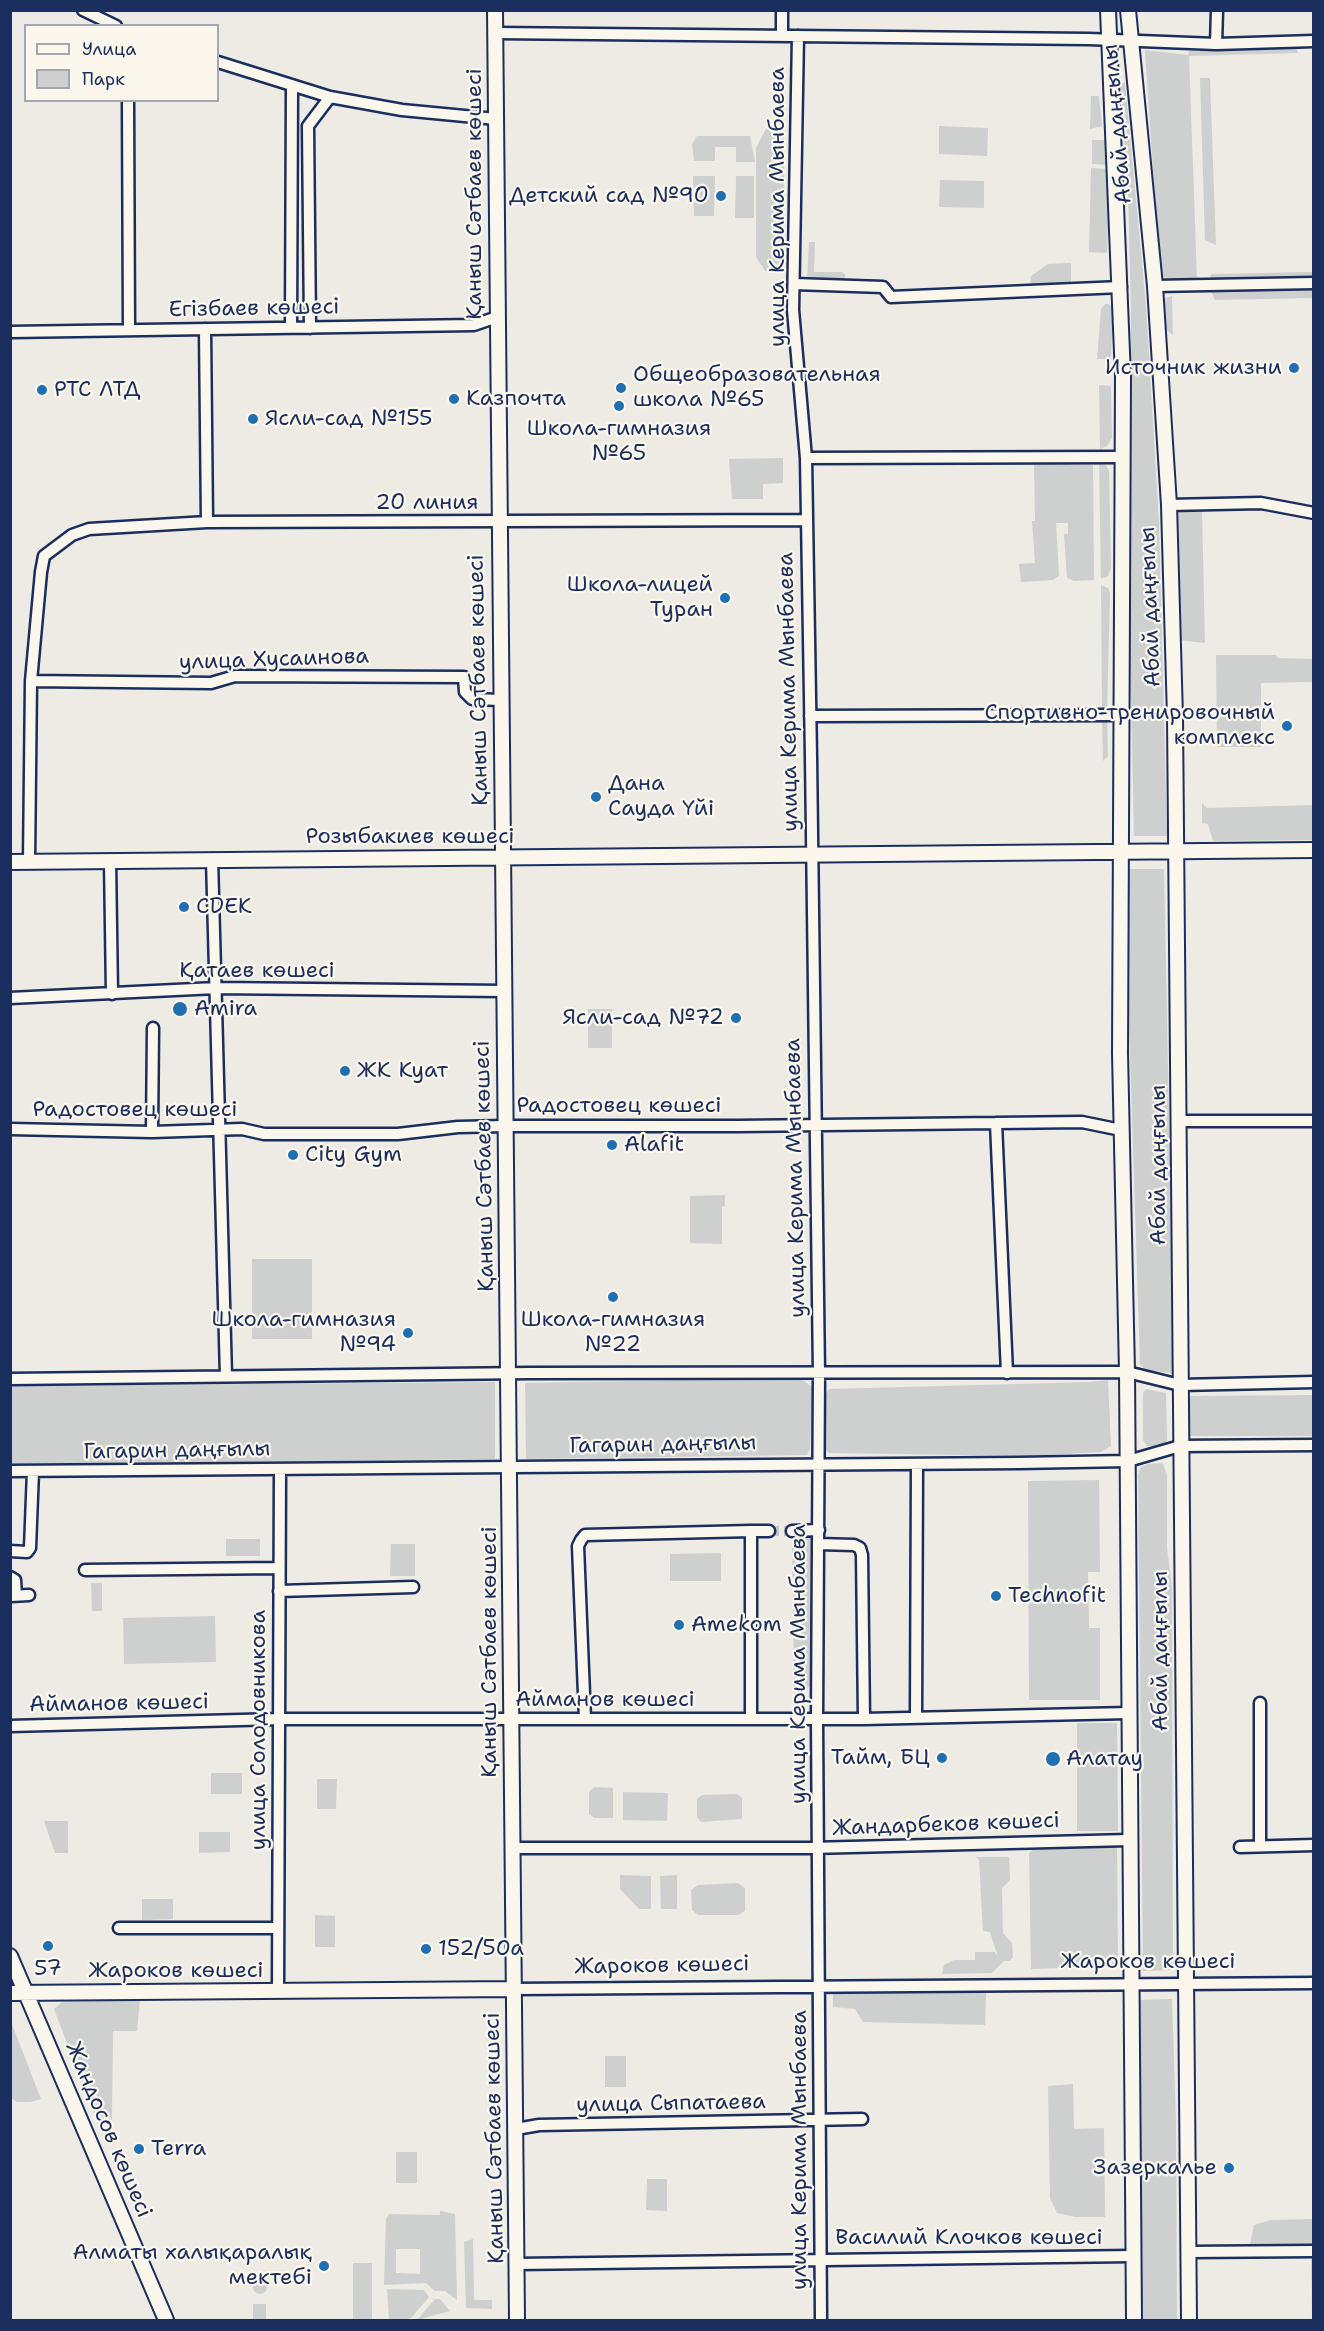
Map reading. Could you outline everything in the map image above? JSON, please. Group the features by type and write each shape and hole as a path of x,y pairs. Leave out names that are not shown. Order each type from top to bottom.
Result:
{"main road":[{"name":"Қаныш Сәтбаев көшесі","path":"495,10 517,2320"},
{"name":"Абай даңғылы","path":"1108,10 1121,287 1119,852 1121,1130 1128,1461 1134,2320"},
{"name":"Абай даңғылы","path":"1128,10 1155,286 1169,505 1180,1121 1180,1446 1189,2320"},
{"path":"1119,852 1314,850"},
{"name":"Розыбакиев көшесі","path":"10,862 1119,852"},
{"name":"Жандосов көшесі","path":"10,1956 166,2320"},
{"name":"Жароков көшесі","path":"10,1993 514,1989"}],"street":[{"path":"83,10 112,24"},
{"name":"улица Керима Мынбаева","path":"782,10 782,36"},
{"path":"1216,44 1217,10"},
{"path":"495,33 1111,39 1216,44 1314,41"},
{"name":"улица Керима Мынбаева","path":"798,36 793,310 806,458 810,716 819,1374 817,1719 821,2320"},
{"path":"219,62 330,98 402,110 496,119"},
{"path":"291,327 292,87"},
{"path":"310,327 308,126 330,98"},
{"path":"128,102 129,330"},
{"path":"292,125 308,126"},
{"path":"1155,286 1314,283"},
{"path":"794,284 883,287 891,297 1121,287"},
{"name":"Егізбаев көшесі","path":"10,332 474,325 497,317"},
{"path":"205,329 207,522"},
{"path":"806,458 1122,457"},
{"path":"1169,505 1261,503 1314,513"},
{"name":"20 линия","path":"31,681 44,556 72,535 89,529 207,522 499,523 807,520"},
{"name":"улица Хусаинова","path":"31,681 211,683 235,676 464,677 465,692 472,699 501,700"},
{"path":"29,862 31,681"},
{"path":"810,716 1120,715"},
{"path":"212,859 226,1376"},
{"path":"110,861 112,994"},
{"name":"Қатаев көшесі","path":"10,998 216,988 504,991"},
{"path":"152,1132 153,1028"},
{"path":"1180,1121 1314,1121"},
{"name":"Радостовец көшесі","path":"10,1129 220,1132 242,1129 264,1134 398,1134 458,1127 505,1126 814,1126 1083,1122 1121,1130"},
{"path":"996,1123 1007,1373"},
{"path":"10,1379 508,1373 1127,1372 1180,1385 1314,1382"},
{"name":"Гагарин даңғылы","path":"10,1471 1128,1461 1180,1446 1314,1445"},
{"path":"916,1718 917,1464"},
{"name":"улица Солодовникова","path":"278,1991 280,1469"},
{"path":"10,1551 27,1552 30,1548 33,1471"},
{"path":"792,1531 819,1530"},
{"path":"751,1531 751,1719"},
{"path":"585,1719 578,1546 585,1535 769,1531"},
{"path":"818,1544 854,1545 860,1548 862,1555 864,1719"},
{"path":"85,1570 279,1568"},
{"path":"10,1577 15,1580 13,1596 30,1595"},
{"path":"279,1591 413,1587"},
{"path":"1260,1703 1260,1846"},
{"name":"Айманов көшесі","path":"10,1726 279,1719 864,1719 1128,1713"},
{"name":"Жандарбеков көшесі","path":"513,1848 818,1848 1129,1840"},
{"path":"1240,1847 1314,1845"},
{"path":"119,1928 278,1928"},
{"name":"Жароков көшесі","path":"514,1989 1185,1982 1314,1983"},
{"name":"улица Сыпатаева","path":"516,2129 539,2125 862,2119"},
{"path":"1188,2252 1314,2251"},
{"name":"Василий Клочков көшесі","path":"517,2264 820,2258 1133,2256"}],"green space":[{"path":"1296,46 1298,53 1189,56 1197,279 1172,280 1160,276 1145,50 1188,55 1189,51"},
{"path":"1200,78 1210,78 1216,245 1205,240"},
{"path":"1125,82 1146,306 1159,522 1167,836 1134,836 1129,605 1131,306 1128,194 1120,83"},
{"path":"1091,96 1099,96 1102,126 1090,129"},
{"path":"768,125 784,125 784,272 765,271 756,257 756,148"},
{"path":"939,126 988,128 987,156 939,154"},
{"path":"697,136 750,136 755,162 736,162 736,147 715,147 715,161 694,161 692,144"},
{"path":"1092,140 1105,140 1109,165 1092,164"},
{"path":"1091,168 1110,169 1107,253 1089,252"},
{"path":"693,176 715,176 714,216 694,216"},
{"path":"736,176 754,176 754,218 735,218"},
{"path":"940,180 984,181 984,208 939,207"},
{"path":"809,242 815,242 814,272 842,272 846,275 842,281 807,280"},
{"path":"1071,263 1071,285 1030,286 1031,276 1048,264"},
{"path":"1313,272 1313,298 1215,300 1208,285 1211,274"},
{"path":"1172,296 1173,335 1164,328 1162,302 1165,298"},
{"path":"1105,304 1113,308 1111,359 1097,359 1101,309"},
{"path":"1099,385 1111,386 1112,438 1107,446 1100,449"},
{"path":"783,458 783,483 763,484 763,499 732,499 729,459"},
{"path":"1099,462 1105,464 1109,471 1111,568 1108,576 1101,579"},
{"path":"1037,463 1093,465 1094,580 1074,581 1067,578 1064,534 1068,534 1068,523 1056,523 1059,576 1053,580 1021,582 1019,564 1035,563 1032,521 1035,521 1034,465"},
{"path":"1179,508 1202,510 1205,643 1177,640 1171,511"},
{"path":"1101,585 1108,588 1110,594 1107,711 1102,711"},
{"path":"1216,655 1276,655 1278,658 1313,659 1313,682 1261,683 1261,747 1217,747"},
{"path":"1102,717 1107,717 1108,756 1103,761"},
{"path":"1202,803 1207,808 1313,805 1313,840 1213,841 1208,824 1202,823"},
{"path":"1129,869 1164,869 1174,1368 1171,1373 1145,1370 1140,1364 1128,992"},
{"path":"588,1009 612,1009 612,1048 588,1048"},
{"path":"725,1195 725,1206 722,1207 722,1244 690,1243 690,1196"},
{"path":"252,1259 312,1259 312,1339 252,1339"},
{"path":"791,1378 804,1381 812,1387 810,1449 807,1455 526,1459 525,1383"},
{"path":"1108,1380 1111,1446 1101,1452 1030,1456 829,1453 826,1450 826,1394 829,1389"},
{"path":"495,1382 495,1459 11,1465 11,1386"},
{"path":"1146,1389 1166,1393 1167,1440 1163,1447 1147,1446 1143,1440 1143,1393"},
{"path":"1313,1395 1313,1436 1190,1436 1190,1396"},
{"path":"1163,1463 1167,1476 1167,1548 1172,1587 1173,1970 1143,1971 1138,1476 1140,1468 1148,1464"},
{"path":"1099,1480 1100,1572 1088,1572 1089,1628 1100,1628 1100,1700 1029,1700 1028,1481"},
{"path":"812,1536 814,1681 804,1693 794,1694 792,1538"},
{"path":"226,1539 260,1539 260,1556 226,1556"},
{"path":"391,1544 415,1544 415,1576 390,1576"},
{"path":"721,1553 721,1581 670,1581 670,1554"},
{"path":"91,1583 102,1583 102,1611 92,1611"},
{"path":"215,1616 216,1662 124,1664 123,1618"},
{"path":"1077,1723 1117,1723 1118,1831 1077,1831"},
{"path":"211,1773 242,1773 242,1794 211,1794"},
{"path":"317,1779 337,1779 336,1809 317,1809"},
{"path":"594,1787 613,1788 613,1818 594,1818 589,1814 589,1792"},
{"path":"623,1792 668,1793 667,1821 623,1820"},
{"path":"737,1794 742,1798 742,1819 701,1822 697,1817 697,1799 702,1795"},
{"path":"44,1821 68,1821 68,1853 55,1853"},
{"path":"199,1832 230,1832 230,1852 199,1853"},
{"path":"1117,1847 1118,1966 1031,1969 1029,1853 1035,1848"},
{"path":"976,1857 1009,1857 1010,1880 1002,1888 1003,1933 1012,1943 1013,1957 1010,1961 1004,1961 992,1973 942,1974 944,1965 954,1960 975,1960 975,1952 995,1952 998,1957 990,1932 983,1931 979,1860"},
{"path":"620,1875 651,1876 651,1909 639,1909 620,1889"},
{"path":"677,1875 677,1909 661,1909 660,1876"},
{"path":"738,1883 745,1888 745,1911 738,1915 698,1915 692,1910 691,1890 698,1885"},
{"path":"142,1899 173,1899 173,1919 142,1920"},
{"path":"315,1915 335,1916 335,1947 315,1947"},
{"path":"986,1993 985,2025 863,2022 855,2009 833,2007 833,1994"},
{"path":"140,1998 137,2031 113,2031 112,2120 99,2127 54,2009 62,2002"},
{"path":"1172,1999 1176,2121 1177,2320 1140,2320 1138,2000"},
{"path":"10,2019 41,2099 17,2102 11,2098"},
{"path":"605,2056 626,2056 626,2087 605,2087"},
{"path":"1073,2084 1074,2129 1104,2128 1105,2217 1075,2217 1057,2213 1050,2198 1048,2086"},
{"path":"396,2152 417,2152 417,2183 396,2183"},
{"path":"647,2179 667,2179 667,2211 646,2210"},
{"path":"440,2211 455,2214 457,2300 445,2291 435,2291 426,2283 384,2285 386,2219 389,2214 440,2215","holes":["396,2249 420,2249 420,2274 396,2273"]},
{"path":"1313,2219 1313,2247 1249,2249 1254,2225 1271,2220"},
{"path":"473,2239 474,2300 492,2300 492,2309 466,2308 464,2242"},
{"path":"1313,2256 1313,2320 1312,2320 1311,2257"},
{"path":"353,2263 372,2263 372,2320 353,2320"},
{"path":"260,2280 265,2282 267,2287 265,2292 260,2294 255,2292 253,2287 255,2282"},
{"path":"387,2289 424,2290 429,2297 412,2317 406,2320 389,2320"},
{"path":"435,2299 440,2299 450,2311 417,2320"},
{"path":"253,2304 266,2304 266,2320 253,2320"}],"tunnel":[{"path":"769,1531 792,1531"}],"place":[{"name":"Детский сад №90","path":"721,196"},
{"name":"Источник жизни","path":"1294,368"},
{"name":"Общеобразовательная школа №65","path":"621,388"},
{"name":"РТС ЛТД","path":"42,390"},
{"name":"Казпочта","path":"454,399"},
{"name":"Школа-гимназия №65","path":"619,406"},
{"name":"Ясли-сад №155","path":"253,419"},
{"name":"Школа-лицей Туран","path":"725,598"},
{"name":"Спортивно-тренировочный комплекс","path":"1287,726"},
{"name":"Дана Сауда Үйі","path":"596,797"},
{"name":"CDEK","path":"184,907"},
{"name":"Amira","path":"180,1009"},
{"name":"Ясли-сад №72","path":"736,1018"},
{"name":"ЖК Куат","path":"345,1071"},
{"name":"Alafit","path":"612,1145"},
{"name":"City Gym","path":"293,1155"},
{"name":"Школа-гимназия №22","path":"613,1297"},
{"name":"Школа-гимназия №94","path":"408,1333"},
{"name":"Technofit","path":"996,1596"},
{"name":"Amekom","path":"679,1625"},
{"name":"Тайм, БЦ","path":"942,1758"},
{"name":"Алатау","path":"1053,1759"},
{"name":"57","path":"48,1946"},
{"name":"152/50a","path":"426,1949"},
{"name":"Terra","path":"139,2149"},
{"name":"Зазеркалье","path":"1229,2168"},
{"name":"Алматы халықаралық мектебі","path":"324,2266"}]}
